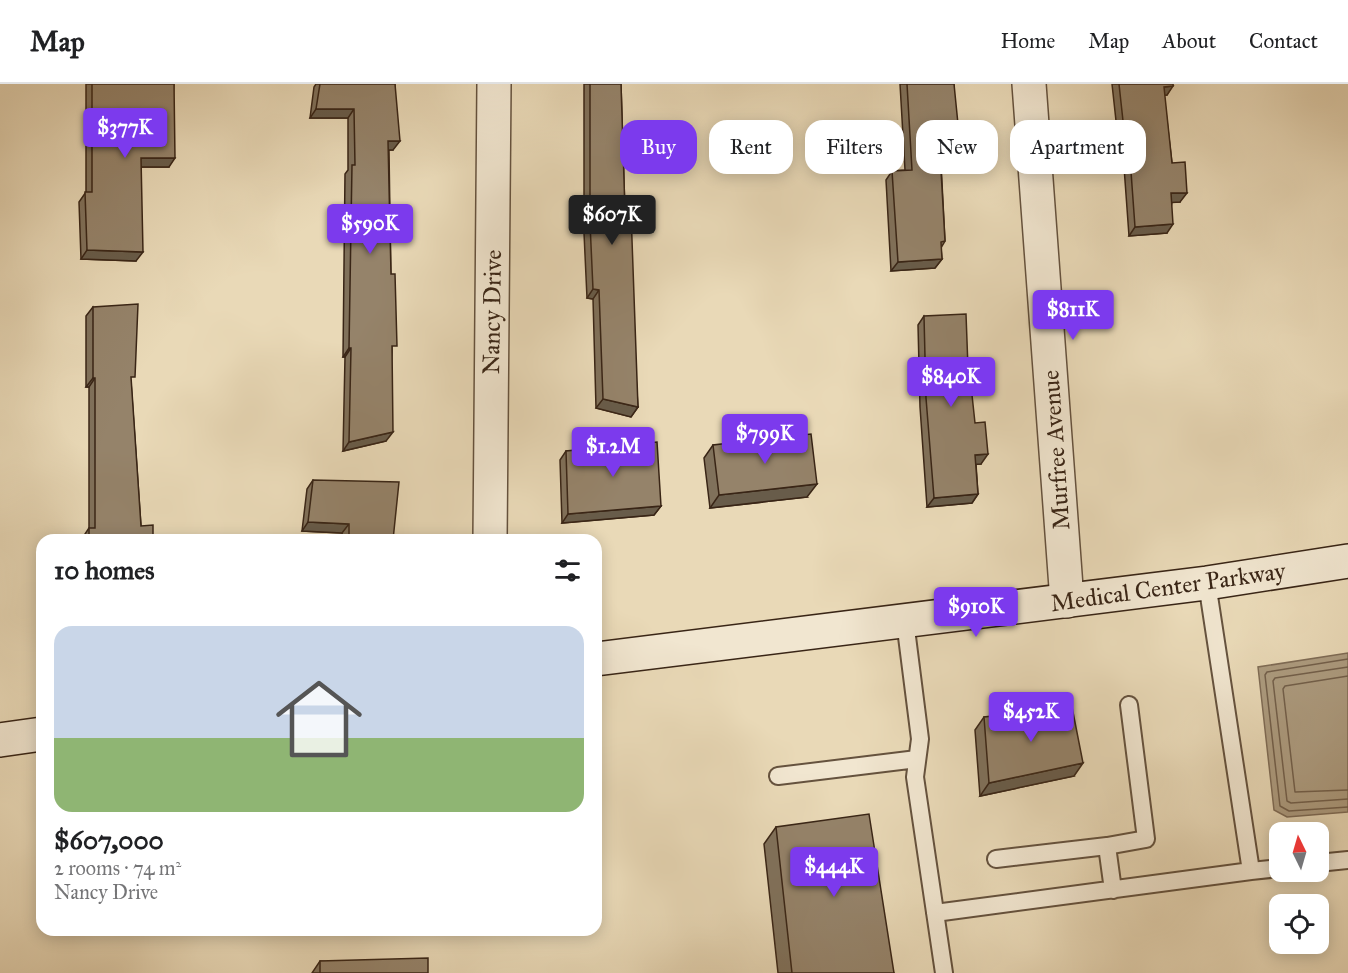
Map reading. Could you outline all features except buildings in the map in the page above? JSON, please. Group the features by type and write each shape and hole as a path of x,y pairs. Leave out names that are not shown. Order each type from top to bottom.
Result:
{"street":[{"name":"Nancy Drive","path":"490,534 494,84"},
{"name":"Murfree Avenue","path":"1029,84 1067,601"},
{"name":"Medical Center Parkway","path":"602,658 1207,583 1348,561"},
{"path":"0,740 36,735"}],"lane":[{"path":"1207,583 1251,871"},
{"path":"905,621 920,739 915,777 944,973"},
{"path":"996,860 1146,839 1129,705"},
{"path":"778,776 917,759"},
{"path":"1107,846 1113,890"},
{"path":"1329,862 1348,860"},
{"path":"935,913 1269,869"}],"water":[{"path":"1348,653 1348,812 1287,817 1274,810 1258,667"}]}
